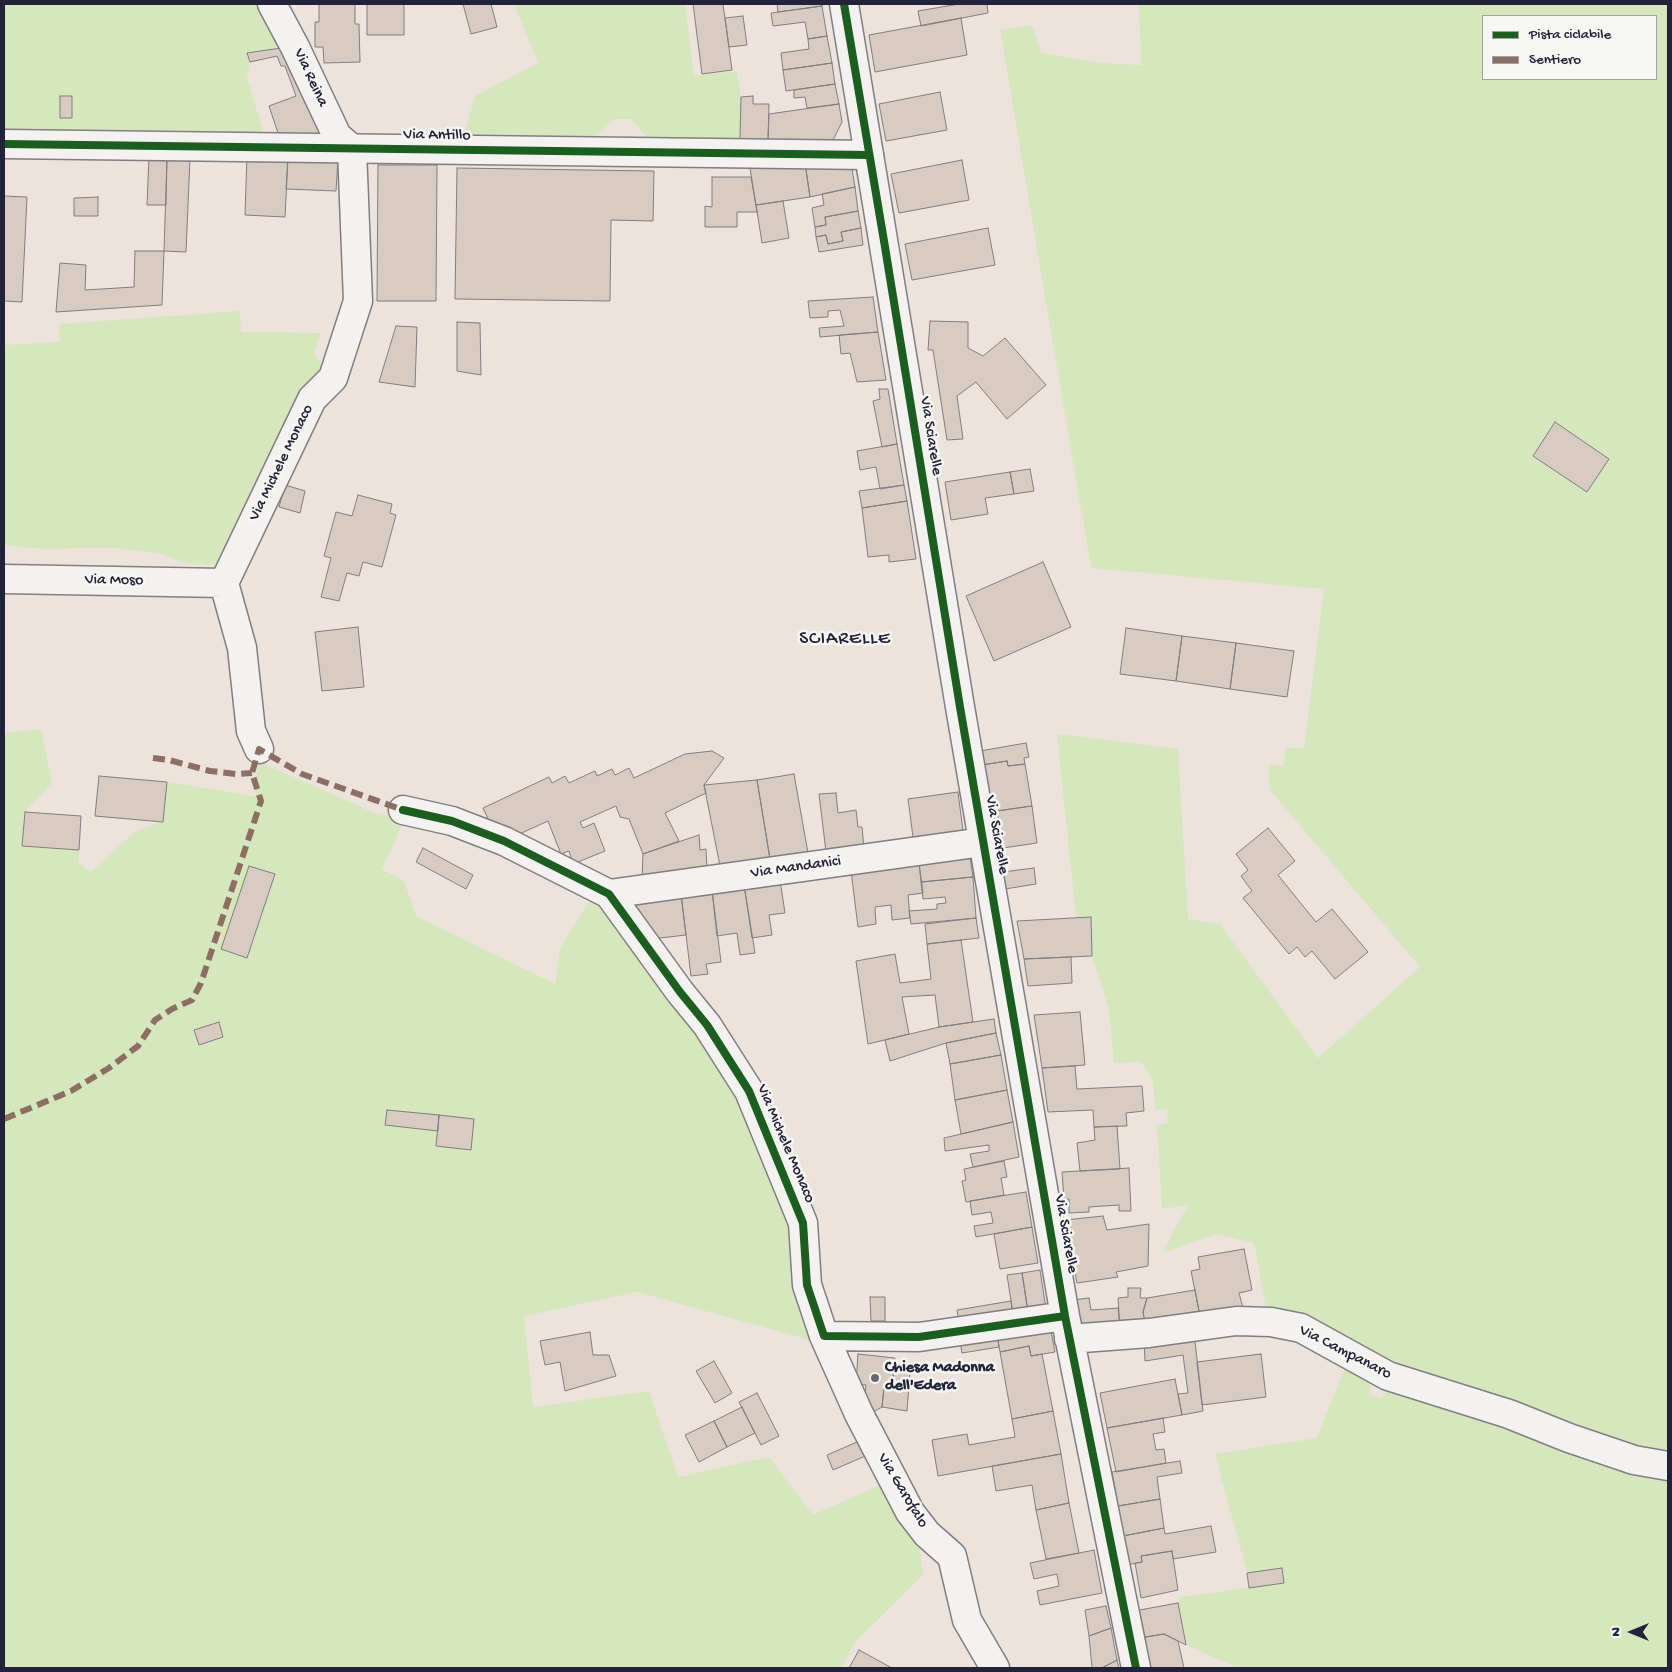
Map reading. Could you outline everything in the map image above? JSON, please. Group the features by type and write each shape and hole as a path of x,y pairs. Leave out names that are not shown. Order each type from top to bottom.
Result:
{"street":[{"name":"Via Reina","path":"272,4 296,47 337,136 352,149"},
{"name":"Via Sciarelle","path":"844,4 983,842 1067,1327 1136,1668"},
{"name":"Via Antillo","path":"4,144 869,155"},
{"name":"Via Michele Monaco","path":"224,583 312,399 333,378 358,301 352,149"},
{"name":"Via Moso","path":"4,579 224,583"},
{"path":"224,583 242,648 250,731 259,749"},
{"name":"Via Michele Monaco","path":"403,810 452,821 504,841 609,894 706,1026 750,1091 803,1224 807,1285 824,1336"},
{"name":"Via Mandanici","path":"609,894 983,842"},
{"name":"Via Campanaro","path":"1067,1327 1149,1334 1236,1321 1272,1322 1301,1328 1388,1376 1509,1414 1569,1438 1634,1460 1668,1466"},
{"path":"824,1336 920,1337 1067,1327"},
{"name":"Via Garofalo","path":"824,1336 859,1414 910,1512 927,1534 952,1556 967,1620 995,1668"}],"green space":[{"path":"4,4 263,4 288,47 247,53 250,62 247,78 265,137 4,133"},
{"path":"514,4 685,4 694,76 737,71 741,97 740,139 647,137 631,119 614,119 596,136 464,136 475,96 538,63"},
{"path":"1138,4 1668,4 1668,1459 1388,1369 1273,1314 1266,1307 1254,1243 1217,1234 1162,1253 1188,1205 1162,1209 1157,1125 1167,1124 1168,1109 1155,1110 1153,1081 1141,1062 1114,1063 1109,1009 1092,956 1091,917 1076,918 1057,734 1178,749 1188,919 1220,924 1318,1058 1420,967 1270,790 1269,764 1283,766 1286,747 1304,749 1324,589 1091,568 1000,30 1032,25 1041,53 1100,63 1142,65"},
{"path":"240,311 241,332 320,333 314,354 322,365 224,566 186,564 162,554 113,548 43,549 4,545 4,345 60,342 59,324"},
{"path":"41,729 52,783 25,812 22,846 79,850 78,862 91,872 134,832 163,821 167,782 255,796 258,761 375,813 405,819 382,869 404,881 416,916 555,984 560,948 588,903 608,905 744,1093 798,1225 799,1287 810,1340 637,1292 524,1316 533,1407 649,1391 678,1477 769,1457 813,1515 882,1484 918,1534 923,1575 855,1642 841,1668 4,1668 4,733"},
{"path":"1346,1364 1370,1373 1370,1394 1382,1399 1392,1382 1668,1471 1668,1668 1238,1668 1186,1645 1178,1603 1180,1597 1284,1583 1282,1568 1247,1573 1215,1454 1317,1438"}],"building":[{"path":"319,4 355,4 355,24 359,24 360,62 324,63 323,47 315,47 315,22 319,22"},
{"path":"367,4 404,4 404,35 367,35"},
{"path":"463,4 491,4 497,27 471,34"},
{"path":"693,4 723,4 732,70 702,74"},
{"path":"777,4 822,4 822,6 778,12"},
{"path":"959,4 987,4 988,13 921,26 918,11"},
{"path":"822,6 827,36 808,39 805,22 773,26 771,13"},
{"path":"743,16 747,45 729,47 725,18"},
{"path":"961,18 967,55 875,72 869,35"},
{"path":"827,36 832,63 783,70 781,53 809,49 808,39"},
{"path":"288,47 329,138 280,139 269,106 296,96 285,66 281,66 277,56 250,62 247,53"},
{"path":"832,63 835,84 786,91 783,70"},
{"path":"835,84 839,104 807,108 805,97 794,98 794,90"},
{"path":"940,92 947,130 886,141 879,104"},
{"path":"60,96 72,96 72,118 60,118"},
{"path":"753,96 753,104 769,104 768,140 740,139 741,97"},
{"path":"839,104 842,122 832,142 768,140 769,114"},
{"path":"247,155 288,157 285,217 245,215"},
{"path":"149,157 167,157 166,205 147,205"},
{"path":"167,157 190,158 186,252 164,251"},
{"path":"288,157 338,159 336,191 286,189"},
{"path":"962,160 969,200 899,213 891,174"},
{"path":"749,162 805,163 810,197 756,205"},
{"path":"805,163 851,163 855,187 810,197"},
{"path":"378,165 437,165 436,301 377,301"},
{"path":"457,168 654,171 653,221 611,220 610,301 455,299"},
{"path":"712,177 751,177 757,212 737,212 737,227 705,227 705,206 712,207"},
{"path":"855,187 858,211 825,217 826,225 815,227 812,208 824,205 822,194"},
{"path":"4,196 27,197 22,302 4,301"},
{"path":"98,197 98,216 74,216 74,198"},
{"path":"783,201 789,238 762,243 756,205"},
{"path":"858,211 861,228 841,232 843,241 828,244 826,235 816,237 815,227 826,225 825,217"},
{"path":"861,228 863,245 819,252 816,237 826,235 828,244 843,241 841,232"},
{"path":"988,228 995,265 912,280 905,244"},
{"path":"135,251 164,251 162,305 56,312 60,263 86,265 85,290 134,287"},
{"path":"873,297 878,332 820,337 819,328 844,326 840,310 828,311 828,317 810,318 808,301"},
{"path":"930,321 968,322 968,348 983,356 1005,338 1046,385 1007,419 976,382 957,396 963,439 947,440 933,350 928,350"},
{"path":"457,322 480,323 481,375 457,371"},
{"path":"396,326 417,327 415,387 379,382"},
{"path":"878,332 886,380 857,382 850,353 841,354 839,335"},
{"path":"879,389 888,389 897,444 882,447 873,401 880,399"},
{"path":"1555,422 1609,459 1587,492 1533,456"},
{"path":"897,444 904,485 880,489 876,467 860,470 857,451"},
{"path":"1030,469 1034,491 1014,494 1010,472"},
{"path":"1010,472 1014,494 985,498 988,514 951,520 945,482"},
{"path":"285,485 305,491 300,513 279,507"},
{"path":"904,485 907,501 862,508 859,491"},
{"path":"358,495 392,504 390,513 396,515 382,567 363,562 359,576 347,573 339,601 321,597 331,558 324,556 336,512 352,516"},
{"path":"907,501 916,559 889,562 889,555 868,557 862,508"},
{"path":"1043,562 1071,627 994,661 966,596"},
{"path":"358,627 364,687 322,691 315,632"},
{"path":"1126,628 1182,636 1176,681 1120,674"},
{"path":"1182,636 1236,643 1230,689 1176,681"},
{"path":"1236,643 1294,651 1287,697 1230,689"},
{"path":"1026,743 1029,757 1024,758 1025,764 1008,766 1007,761 982,765 980,751"},
{"path":"712,751 724,758 704,785 706,793 665,813 679,841 643,854 629,819 620,817 616,806 580,822 583,828 594,823 605,851 573,864 569,851 561,854 548,821 515,836 491,825 483,808 549,777 552,783 565,776 569,783 595,771 597,776 612,769 615,775 629,768 634,778 685,754"},
{"path":"1007,761 1008,766 1025,764 1032,806 989,812 982,765"},
{"path":"794,774 808,853 770,859 757,780"},
{"path":"99,776 167,782 163,822 95,816"},
{"path":"757,780 770,859 720,866 704,785"},
{"path":"958,792 963,831 913,837 908,799"},
{"path":"836,793 838,813 856,810 858,827 862,827 864,848 826,852 819,794"},
{"path":"1032,806 1037,843 1003,848 997,811"},
{"path":"25,812 81,816 79,850 22,846"},
{"path":"1268,828 1295,861 1278,875 1316,922 1332,909 1368,952 1335,979 1312,951 1305,957 1297,947 1289,954 1243,898 1252,891 1241,876 1248,870 1236,854"},
{"path":"699,835 700,850 706,849 707,870 642,878 643,854"},
{"path":"423,848 473,875 466,889 416,862"},
{"path":"970,856 973,877 921,882 919,863"},
{"path":"919,863 923,893 908,895 910,918 892,920 891,905 875,907 876,924 858,927 851,871"},
{"path":"249,866 275,874 247,958 221,949"},
{"path":"1034,868 1036,884 1005,889 1003,872"},
{"path":"973,877 976,918 911,924 909,911 937,909 937,904 946,903 945,897 923,899 921,882"},
{"path":"780,880 785,913 769,915 772,935 752,938 744,885"},
{"path":"744,885 755,953 740,955 737,933 717,936 712,890"},
{"path":"712,890 721,962 706,964 708,974 691,976 681,894"},
{"path":"681,894 686,935 651,939 631,901"},
{"path":"1091,917 1092,956 1024,959 1017,921"},
{"path":"976,918 979,938 927,944 925,924"},
{"path":"961,940 973,1022 939,1027 935,995 902,997 909,1034 868,1044 856,961 895,954 900,983 931,979 927,944"},
{"path":"1071,957 1072,983 1028,986 1024,959"},
{"path":"1080,1012 1085,1065 1042,1068 1034,1015"},
{"path":"994,1019 996,1033 946,1043 890,1061 885,1040 939,1027"},
{"path":"219,1022 223,1037 199,1045 194,1030"},
{"path":"996,1033 1001,1055 950,1064 946,1043"},
{"path":"1001,1055 1007,1090 955,1100 950,1064"},
{"path":"1075,1066 1077,1089 1142,1086 1144,1111 1126,1113 1127,1126 1094,1127 1093,1110 1048,1112 1042,1068"},
{"path":"1007,1090 1013,1122 961,1134 955,1100"},
{"path":"387,1110 439,1115 438,1131 385,1125"},
{"path":"439,1115 474,1119 471,1150 436,1146"},
{"path":"1013,1122 1019,1157 973,1167 970,1154 989,1151 989,1145 945,1151 944,1138"},
{"path":"1117,1126 1120,1169 1080,1171 1077,1143 1095,1140 1094,1127"},
{"path":"1004,1161 1007,1177 1001,1178 1004,1195 966,1202 962,1181 966,1180 964,1169"},
{"path":"1129,1168 1131,1211 1119,1211 1119,1205 1089,1207 1089,1212 1069,1213 1069,1199 1064,1200 1062,1172"},
{"path":"1026,1192 1032,1227 976,1237 974,1226 993,1223 991,1212 972,1215 970,1201"},
{"path":"1103,1216 1107,1230 1149,1224 1148,1266 1116,1272 1118,1277 1077,1283 1065,1220"},
{"path":"1032,1227 1038,1263 1000,1269 994,1234"},
{"path":"1244,1249 1252,1290 1239,1293 1243,1308 1200,1316 1191,1271 1200,1269 1198,1257"},
{"path":"1040,1270 1046,1309 1028,1312 1022,1273"},
{"path":"1022,1273 1028,1312 1013,1314 1007,1275"},
{"path":"1128,1288 1141,1288 1140,1298 1147,1298 1143,1312 1146,1328 1120,1328 1118,1298 1128,1297"},
{"path":"1195,1290 1200,1316 1146,1328 1143,1312 1147,1298"},
{"path":"870,1297 885,1297 885,1321 871,1321"},
{"path":"1089,1298 1091,1310 1118,1308 1120,1328 1078,1329 1072,1300"},
{"path":"1011,1301 1013,1314 959,1322 957,1310"},
{"path":"1050,1326 1055,1352 1031,1356 1029,1346 1000,1352 997,1335"},
{"path":"590,1332 593,1355 609,1355 616,1376 565,1391 560,1362 545,1365 540,1341"},
{"path":"1194,1333 1203,1411 1182,1415 1178,1394 1188,1393 1183,1355 1145,1361 1144,1341"},
{"path":"997,1335 999,1347 962,1353 960,1342"},
{"path":"1029,1346 1031,1356 1042,1354 1053,1411 1012,1419 1000,1352"},
{"name":"Chiesa Madonna dell'Edera","path":"858,1354 895,1358 892,1387 884,1387 882,1407 875,1411 868,1410 864,1403 866,1385 856,1384"},
{"path":"1261,1354 1266,1397 1202,1405 1197,1362"},
{"path":"714,1361 732,1393 715,1403 696,1371"},
{"path":"894,1371 910,1372 907,1411 882,1407 884,1387 892,1387"},
{"path":"1175,1379 1182,1415 1107,1428 1100,1393"},
{"path":"757,1393 779,1436 761,1445 739,1402"},
{"path":"742,1407 755,1433 727,1447 714,1421"},
{"path":"1053,1411 1061,1454 938,1476 932,1440 967,1434 969,1445 1015,1437 1012,1419"},
{"path":"1163,1418 1165,1432 1153,1434 1156,1450 1164,1449 1166,1463 1116,1472 1107,1428"},
{"path":"714,1421 727,1447 699,1462 685,1435"},
{"path":"864,1439 870,1454 833,1470 827,1455"},
{"path":"1061,1454 1069,1503 1036,1510 1032,1485 996,1491 992,1466"},
{"path":"1180,1461 1182,1473 1157,1477 1160,1499 1118,1506 1112,1472"},
{"path":"1160,1499 1164,1528 1123,1536 1118,1506"},
{"path":"1069,1503 1079,1553 1046,1559 1036,1510"},
{"path":"1211,1526 1216,1552 1173,1559 1172,1551 1141,1556 1142,1562 1127,1565 1123,1536 1164,1528 1165,1534"},
{"path":"1094,1550 1102,1593 1040,1605 1037,1591 1059,1586 1057,1574 1034,1579 1030,1563"},
{"path":"1172,1551 1178,1590 1141,1598 1135,1563 1142,1562 1141,1556"},
{"path":"1282,1568 1284,1583 1249,1588 1247,1573"},
{"path":"1178,1603 1186,1645 1164,1634 1140,1638 1134,1611"},
{"path":"1106,1606 1111,1628 1089,1636 1085,1610"},
{"path":"1111,1628 1117,1660 1102,1668 1092,1668 1089,1636"},
{"path":"1164,1634 1178,1641 1184,1668 1146,1668 1140,1638"},
{"path":"859,1650 892,1668 849,1668"},
{"path":"1117,1660 1119,1668 1102,1668"}],"marked path":[{"path":"4,1119 71,1091 109,1068 138,1046 155,1020 172,1009 192,1000 201,983 261,801 252,773 259,749 302,774 403,810"},
{"path":"153,758 169,760 210,771 236,774 252,773"}],"cycle path":[{"path":"844,4 960,707 1065,1316 1136,1668"},
{"path":"4,144 869,155"},
{"path":"403,810 452,821 504,841 609,894 680,992 707,1025 749,1091 803,1223 807,1285 824,1336 919,1337 1065,1316"}],"place":[{"name":"Chiesa Madonna dell'Edera","path":"875,1378"}],"district":[{"name":"SCIARELLE","path":"845,640"}]}
